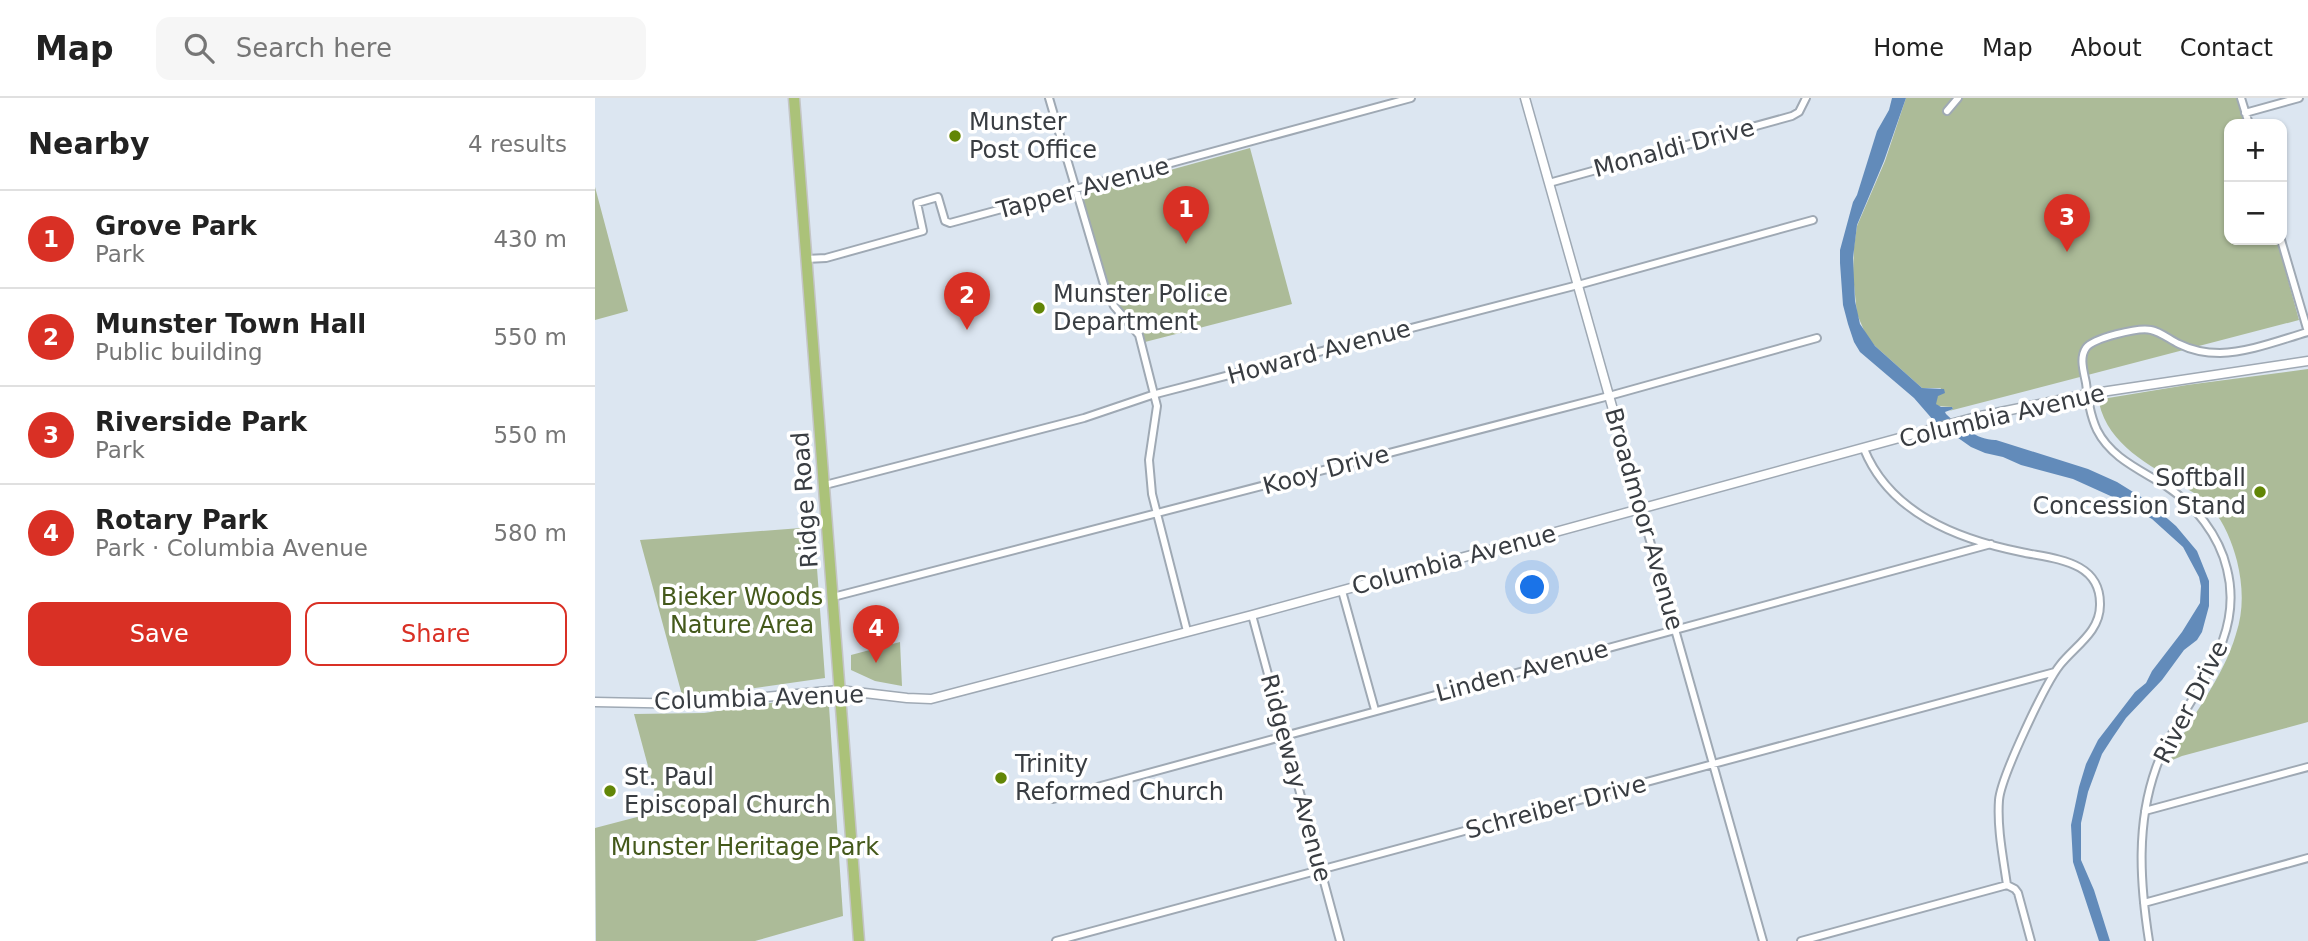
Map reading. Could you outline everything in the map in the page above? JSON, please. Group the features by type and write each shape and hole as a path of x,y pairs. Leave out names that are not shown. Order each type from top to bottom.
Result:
{"main road":[{"name":"Ridge Road","path":"794,98 859,941"}],"street":[{"path":"1049,98 1105,288 1114,306 1139,335 1152,395 1157,406 1149,460 1152,494 1187,631"},
{"name":"Tapper Avenue","path":"806,259 826,258 923,231 917,203 938,197 945,220 950,223 1411,98"},
{"name":"Broadmoor Avenue","path":"1525,98 1763,941"},
{"name":"Monaldi Drive","path":"1549,183 1792,116 1799,112 1806,98"},
{"path":"1947,111 1958,98"},
{"path":"2241,98 2247,119"},
{"path":"2245,113 2299,98"},
{"name":"Howard Avenue","path":"825,485 1084,418 1152,395 1578,285 1813,220"},
{"path":"2282,245 2308,332"},
{"name":"River Drive","path":"2150,941 2141,856 2145,811 2155,771 2167,742 2213,667 2222,646 2230,614 2230,579 2220,550 2198,514 2178,495 2131,466 2107,444 2097,430 2088,394 2083,353 2089,344 2099,339 2151,330 2180,345 2219,353 2240,351 2308,332"},
{"name":"Kooy Drive","path":"833,597 1609,396 1817,338"},
{"name":"Columbia Avenue","path":"595,702 692,704 839,690 931,699 1342,591 1976,417 2088,394 2308,361"},
{"path":"1864,449 1885,484 1909,508 1945,528 1990,544 2073,563 2086,572 2096,586 2101,603 2097,622 2055,672 2001,788 1999,827 2007,885"},
{"name":"Linden Avenue","path":"1053,799 1990,544"},
{"path":"1342,591 1375,710"},
{"name":"Ridgeway Avenue","path":"1252,615 1340,941"},
{"name":"Schreiber Drive","path":"1056,941 2055,672"},
{"path":"2145,811 2308,768"},
{"path":"2144,903 2308,858"},
{"path":"1801,941 2007,885 2018,893 2031,941"}],"green space":[{"path":"1906,98 2237,98 2243,119 2224,119 2224,245 2278,245 2299,320 1949,411 1952,407 1937,406 1935,402 1941,388 1922,388 1875,346 1866,335 1857,314 1853,275 1857,226 1885,161"},
{"path":"1250,148 1292,304 1145,342 1138,327 1108,290 1082,199 1083,194"},
{"path":"595,187 628,311 595,320"},
{"path":"2308,369 2308,722 2170,761 2230,651 2239,625 2241,607 2239,570 2230,538 2214,511 2200,497 2144,461 2121,442 2104,418 2099,403 2102,399 2187,385"},
{"name":"Bieker Woods Nature Area","path":"814,527 825,678 727,692 682,695 640,540"},
{"path":"900,642 902,686 875,681 851,670 851,655"},
{"name":"Munster Heritage Park","path":"818,696 829,706 843,916 755,941 596,941 595,828 660,811 634,714 704,713"}],"water":[{"path":"1892,98 1906,98 1884,161 1857,225 1853,258 1855,301 1860,324 1875,346 1922,388 1944,389 1945,393 1938,396 1936,404 1952,407 1946,414 1969,432 2088,469 2117,482 2146,500 2176,526 2197,551 2209,581 2209,606 2202,632 2126,718 2102,754 2088,792 2081,823 2081,860 2094,890 2110,941 2099,941 2073,862 2071,825 2079,787 2086,764 2098,740 2135,692 2146,683 2200,603 2199,577 2183,547 2152,519 2073,479 2021,465 1971,447 1934,421 1914,398 1860,352 1854,342 1843,305 1840,250 1877,131 1889,110"}],"place":[{"name":"Munster Post Office","path":"955,136"},
{"name":"Grove Park","path":"1186,244"},
{"name":"Riverside Park","path":"2067,252"},
{"name":"Munster Police Department","path":"1039,308"},
{"name":"Munster Town Hall","path":"967,330"},
{"name":"Softball Concession Stand","path":"2260,492"},
{"name":"Rotary Park","path":"876,663"},
{"name":"Trinity Reformed Church","path":"1001,778"},
{"name":"St. Paul Episcopal Church","path":"610,791"}]}
